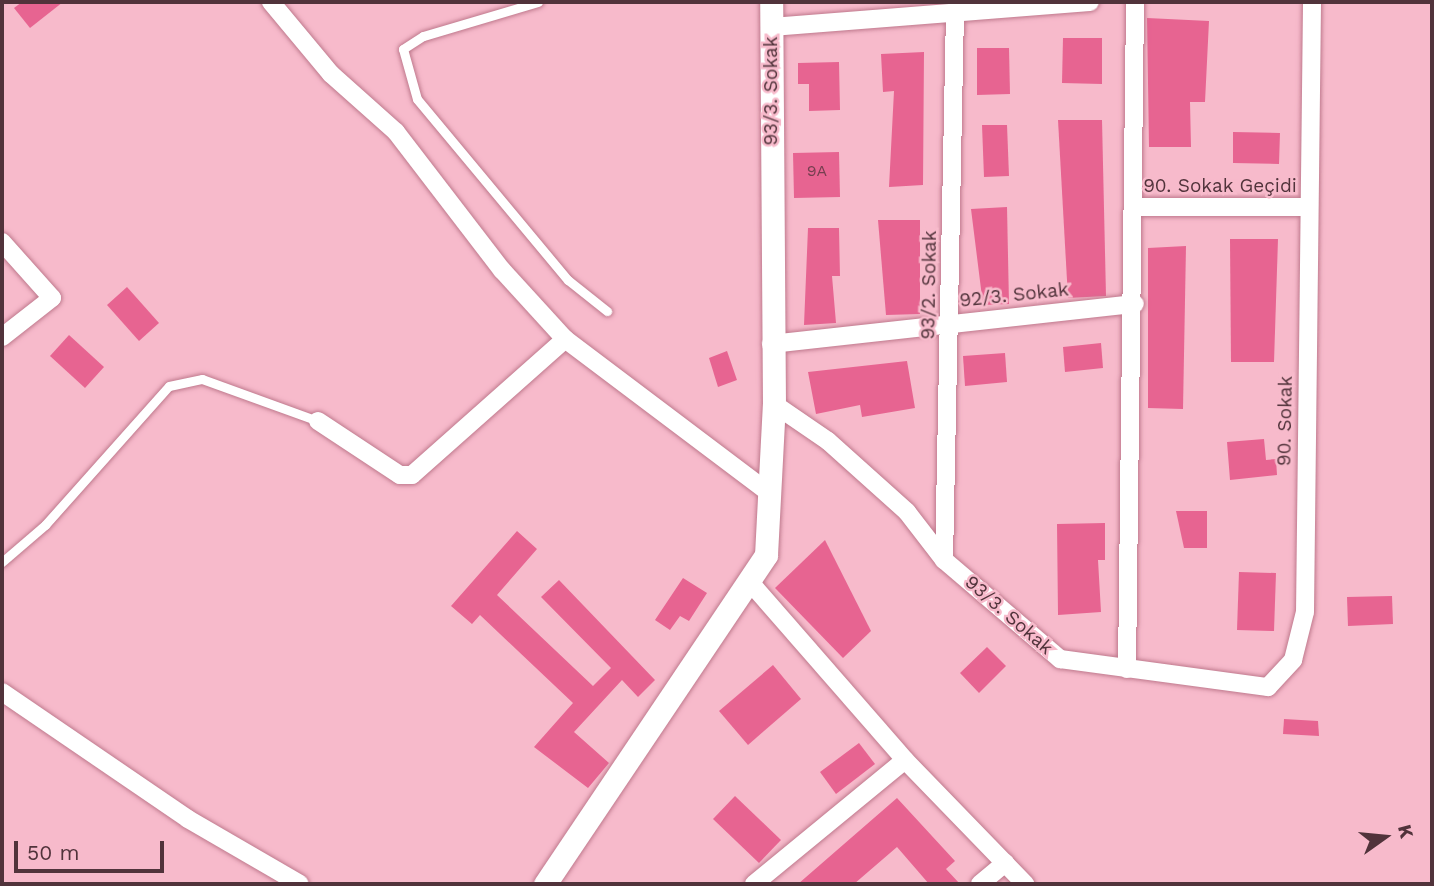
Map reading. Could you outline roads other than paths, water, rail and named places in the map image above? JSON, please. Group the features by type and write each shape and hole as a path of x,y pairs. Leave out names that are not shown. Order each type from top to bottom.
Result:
{"street":[{"path":"271,2 331,74 396,132 502,270 565,339 769,493"},
{"name":"93/3. Sokak","path":"771,2 771,344 774,404 828,441 907,512 944,559 1060,659 1127,669"},
{"path":"771,27 1090,2"},
{"path":"1127,669 1135,304 1135,2"},
{"name":"90. Sokak","path":"1127,669 1268,687 1293,660 1305,612 1312,2"},
{"name":"93/2. Sokak","path":"944,559 955,12"},
{"name":"90. Sokak Geçidi","path":"1133,208 1308,207"},
{"path":"2,242 52,298 2,337"},
{"name":"92/3. Sokak","path":"771,344 1135,304"},
{"path":"318,421 400,475 412,475 565,339"},
{"path":"545,884 766,555 774,404"},
{"path":"749,581 905,760 1025,884"},
{"path":"2,692 188,819 300,884"},
{"path":"754,884 905,760"},
{"path":"979,884 1005,863"}],"lane":[{"path":"537,2 423,36 403,49 417,99 568,280 607,311"},
{"path":"2,562 45,525 169,386 202,379 318,421"}]}
